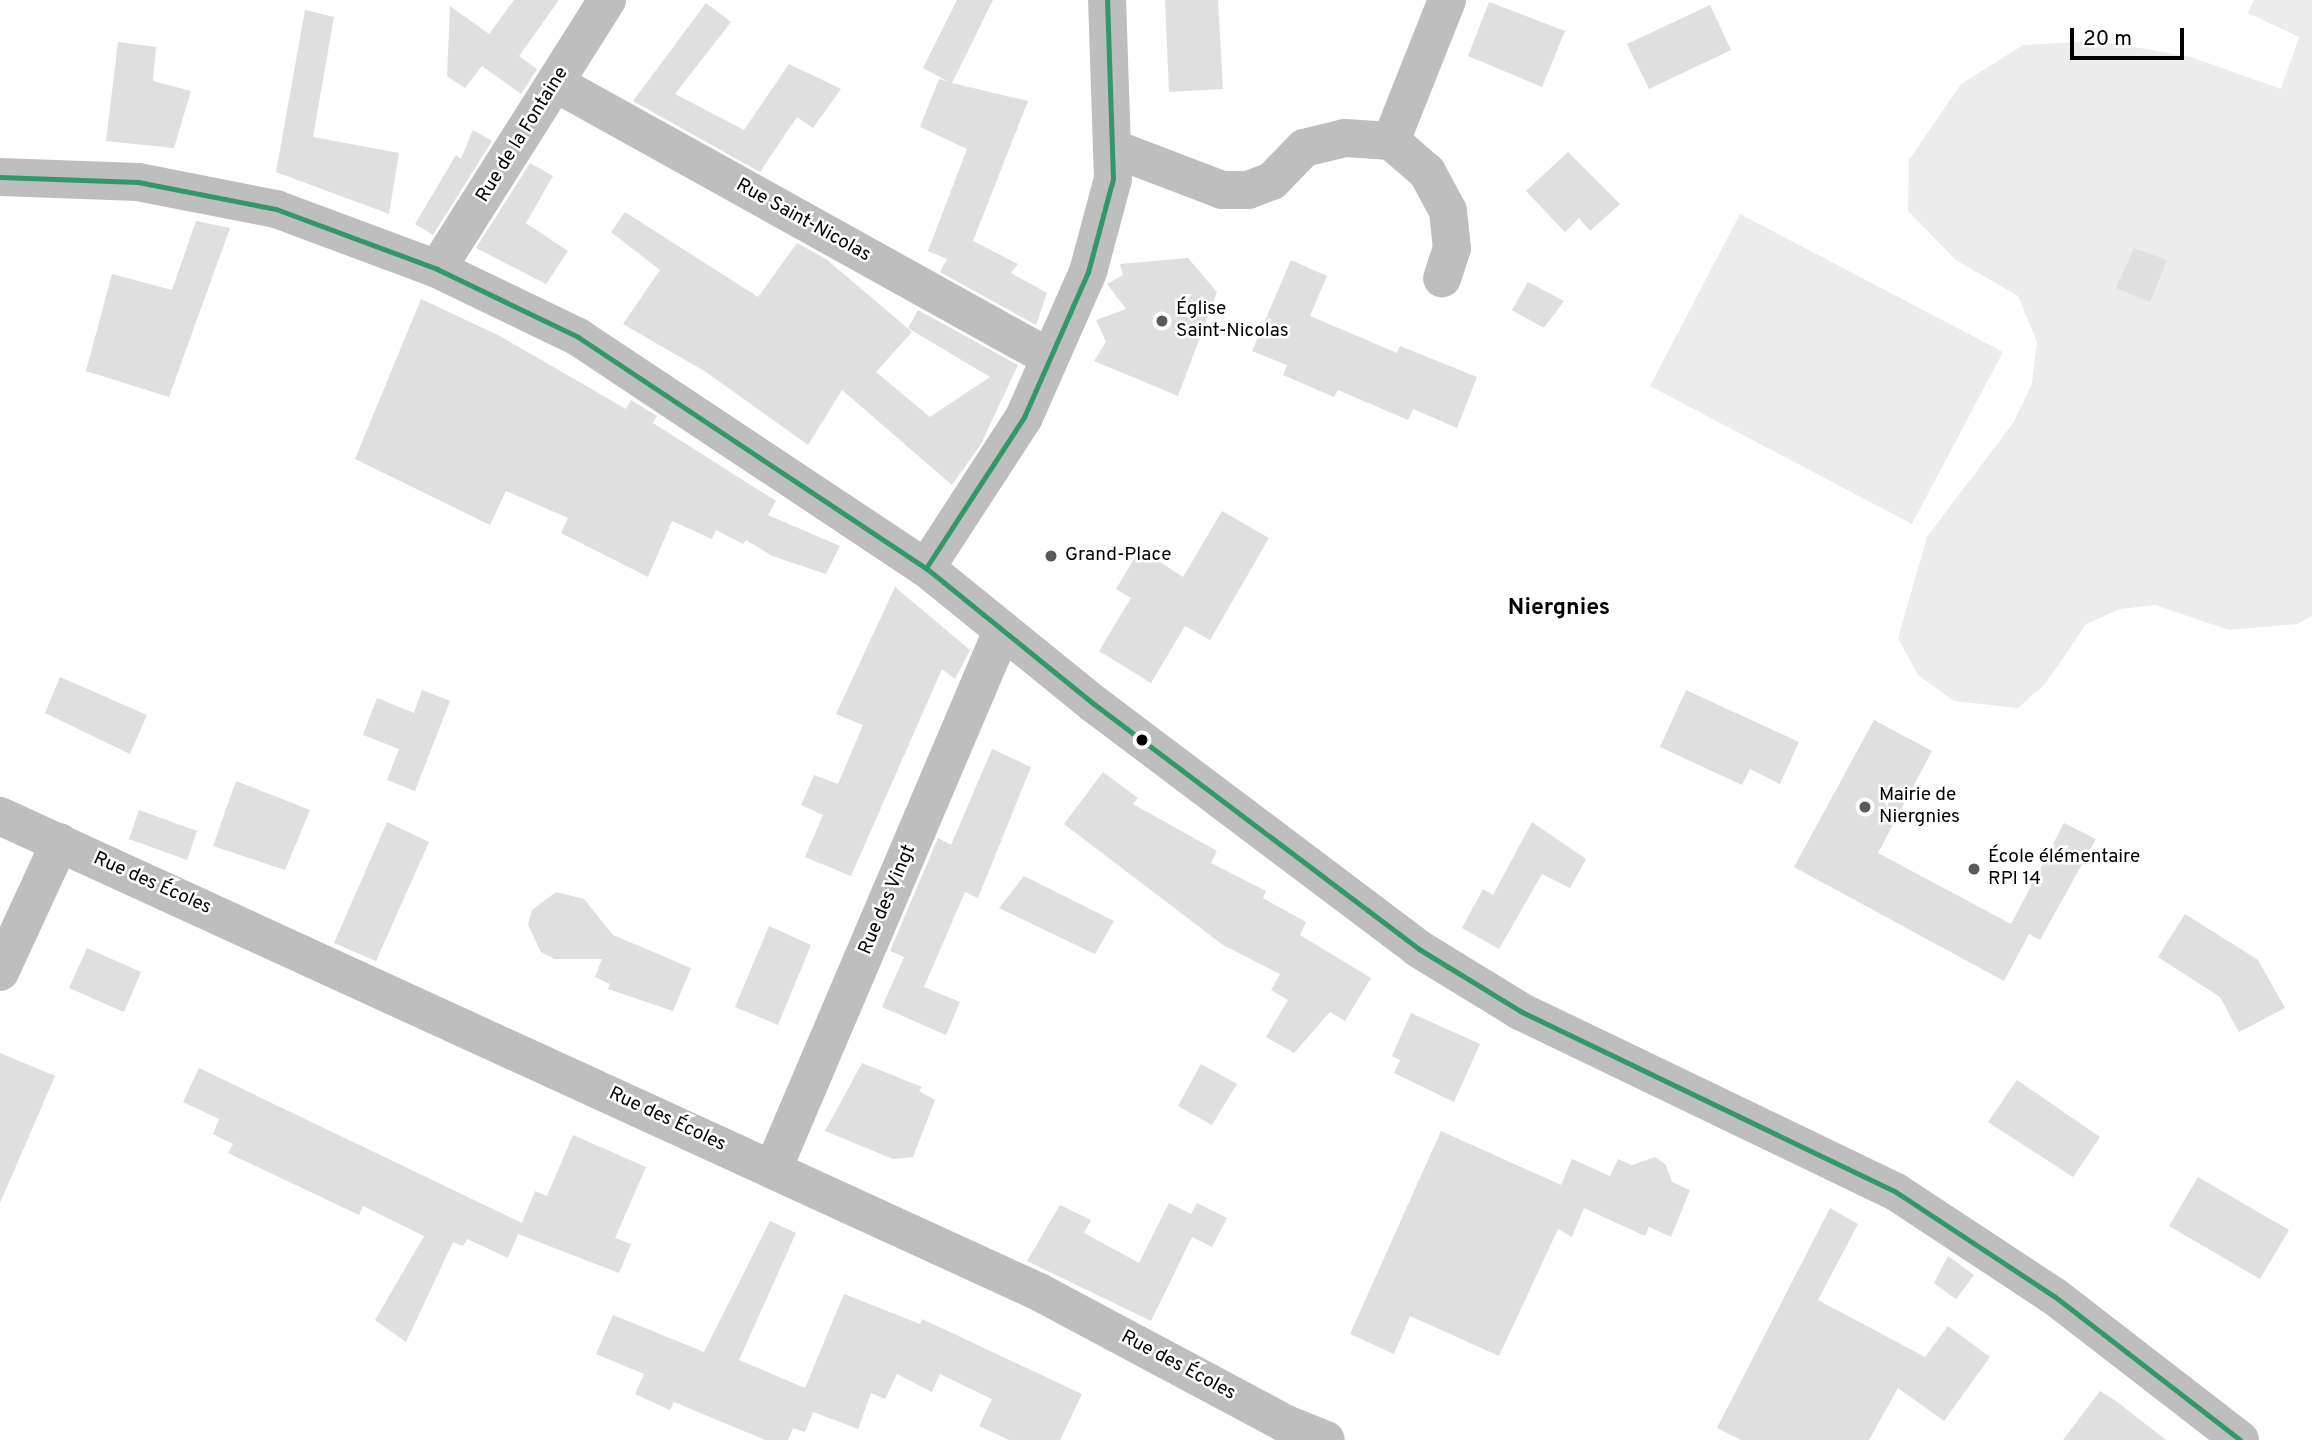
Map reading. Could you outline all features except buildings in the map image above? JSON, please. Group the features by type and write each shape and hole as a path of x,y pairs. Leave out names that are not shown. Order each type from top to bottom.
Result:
{"street":[{"name":"Rue de la Fontaine","path":"437,269 607,0"},
{"path":"926,568 1024,417 1088,272 1113,179 1107,0"},
{"path":"1391,141 1447,0"},
{"name":"Rue Saint-Nicolas","path":"555,83 1050,358"},
{"path":"1112,148 1222,190 1248,190 1272,181 1304,148 1345,138 1391,141 1427,172 1448,211 1452,248 1442,278"},
{"path":"0,177 138,182 207,193 355,235 437,269 623,362 926,568 1002,631 1325,881 1470,983 1601,1052 1896,1192 2054,1296 2240,1440"},
{"name":"Rue des Vingt","path":"773,1169 1002,631"},
{"name":"Rue des Écoles","path":"0,816 1039,1292 1284,1423 1326,1440"},
{"path":"0,972 60,842"}],"shaded area":[{"path":"2254,0 2312,0 2312,616 2297,624 2229,630 2155,605 2120,609 2086,624 2046,683 2018,708 1954,701 1918,675 1898,638 1927,537 2013,423 2032,384 2037,342 2018,296 1956,260 1908,211 1909,160 1961,84 2023,45 2100,41 2191,57 2281,89 2299,37 2248,13"},
{"path":"1740,214 2003,352 1912,524 1650,386"}],"transit line":[{"path":"926,568 1024,417 1088,272 1113,179 1107,0"},
{"path":"0,177 138,182 276,209 437,269 578,337 926,568 1094,704 1419,949 1520,1011 1896,1192 2054,1296 2240,1440"}],"place":[{"name":"Église Saint-Nicolas","path":"1162,321"},
{"name":"Grand-Place","path":"1051,556"},
{"name":"Mairie de Niergnies","path":"1865,807"},
{"name":"École élémentaire RPI 14","path":"1974,869"}],"district":[{"name":"Niergnies","path":"1559,609"}]}
